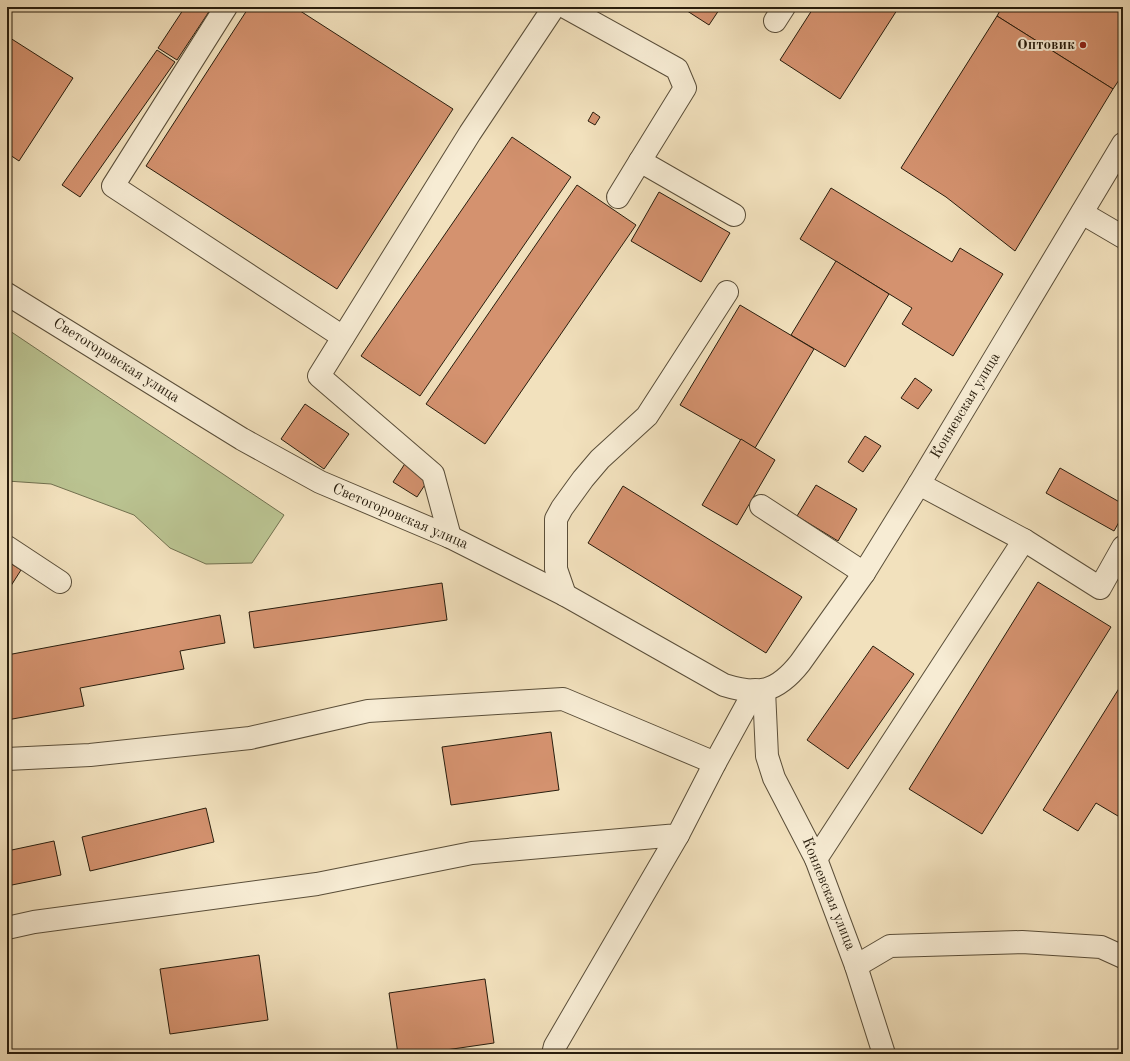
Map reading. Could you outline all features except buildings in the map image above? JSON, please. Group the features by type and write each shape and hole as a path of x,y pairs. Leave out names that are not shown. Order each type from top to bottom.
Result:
{"street":[{"path":"226,7 113,186 343,337"},
{"path":"450,537 434,474 319,376 470,133 554,7"},
{"path":"565,7 677,69 685,88 618,197"},
{"name":"Коняевская улица","path":"800,663 864,573 1123,144"},
{"path":"640,161 734,215"},
{"path":"1082,213 1123,237"},
{"path":"565,595 556,569 556,519 583,479 600,459 647,416 727,292"},
{"name":"Светогоровская улица","path":"7,294 242,439 320,482 450,537 565,595 724,686 740,690 759,690 774,687 790,675 800,663"},
{"path":"919,484 1024,540 1100,588 1123,547"},
{"path":"761,506 864,573"},
{"path":"816,858 1024,540"},
{"path":"7,547 60,582"},
{"path":"552,1054 555,1046 678,835 715,763 759,690"},
{"name":"Коняевская улица","path":"759,690 767,756 774,778 816,858 856,966 884,1054"},
{"path":"7,758 90,755 250,738 368,711 563,698 715,763"},
{"path":"7,928 34,922 318,884 472,853 678,835"},
{"path":"856,966 890,946 1014,942 1101,947 1123,957"}],"green space":[{"path":"7,329 284,515 252,563 206,564 170,548 134,515 51,484 7,481"}],"place":[{"name":"Оптовик","path":"1083,45"}]}
